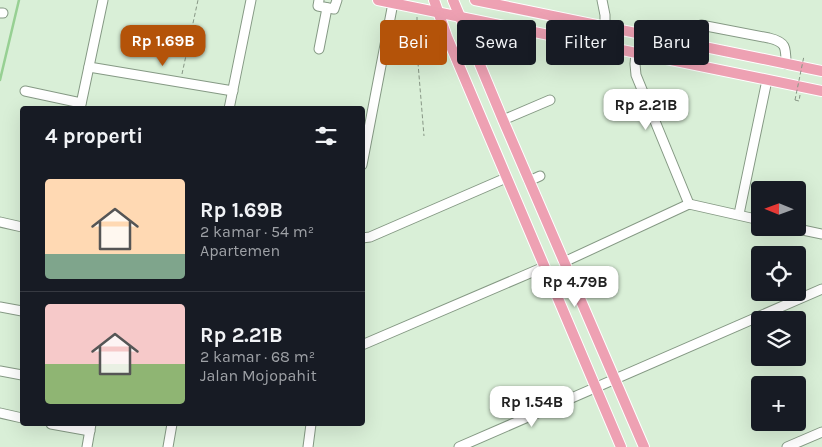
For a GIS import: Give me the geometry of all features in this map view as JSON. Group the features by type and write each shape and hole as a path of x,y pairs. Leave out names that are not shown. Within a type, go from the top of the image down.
{"main road":[{"path":"378,0 634,53"},
{"path":"434,0 447,37 621,447"},
{"path":"453,0 644,447"},
{"path":"475,0 575,20"},
{"path":"709,48 822,71"},
{"path":"694,65 822,91"}],"street":[{"path":"26,91 81,106 103,0"},
{"path":"230,106 251,0"},
{"path":"319,0 318,6 334,9 337,0"},
{"path":"602,0 606,20"},
{"path":"365,149 392,3"},
{"path":"319,49 327,8"},
{"path":"709,27 778,40 784,45 786,64"},
{"path":"635,65 636,75 689,204"},
{"path":"89,67 233,91"},
{"path":"740,214 767,80"},
{"path":"503,120 550,100"},
{"path":"530,181 540,176"},
{"path":"365,238 506,178"},
{"path":"564,262 689,204 751,217"},
{"path":"0,222 20,227"},
{"path":"806,231 822,234"},
{"path":"365,344 544,267"},
{"path":"459,447 822,289"},
{"path":"0,307 20,311"},
{"path":"0,371 20,375"},
{"path":"0,413 20,418"},
{"path":"70,426 90,428 87,447"},
{"path":"168,447 172,426"},
{"path":"308,447 311,426"},
{"path":"787,447 822,432"}],"path":[{"path":"180,82 198,0"},
{"path":"416,8 417,51 424,136"},
{"path":"795,100 804,56"}],"waterway":[{"path":"0,80 19,0"}]}
